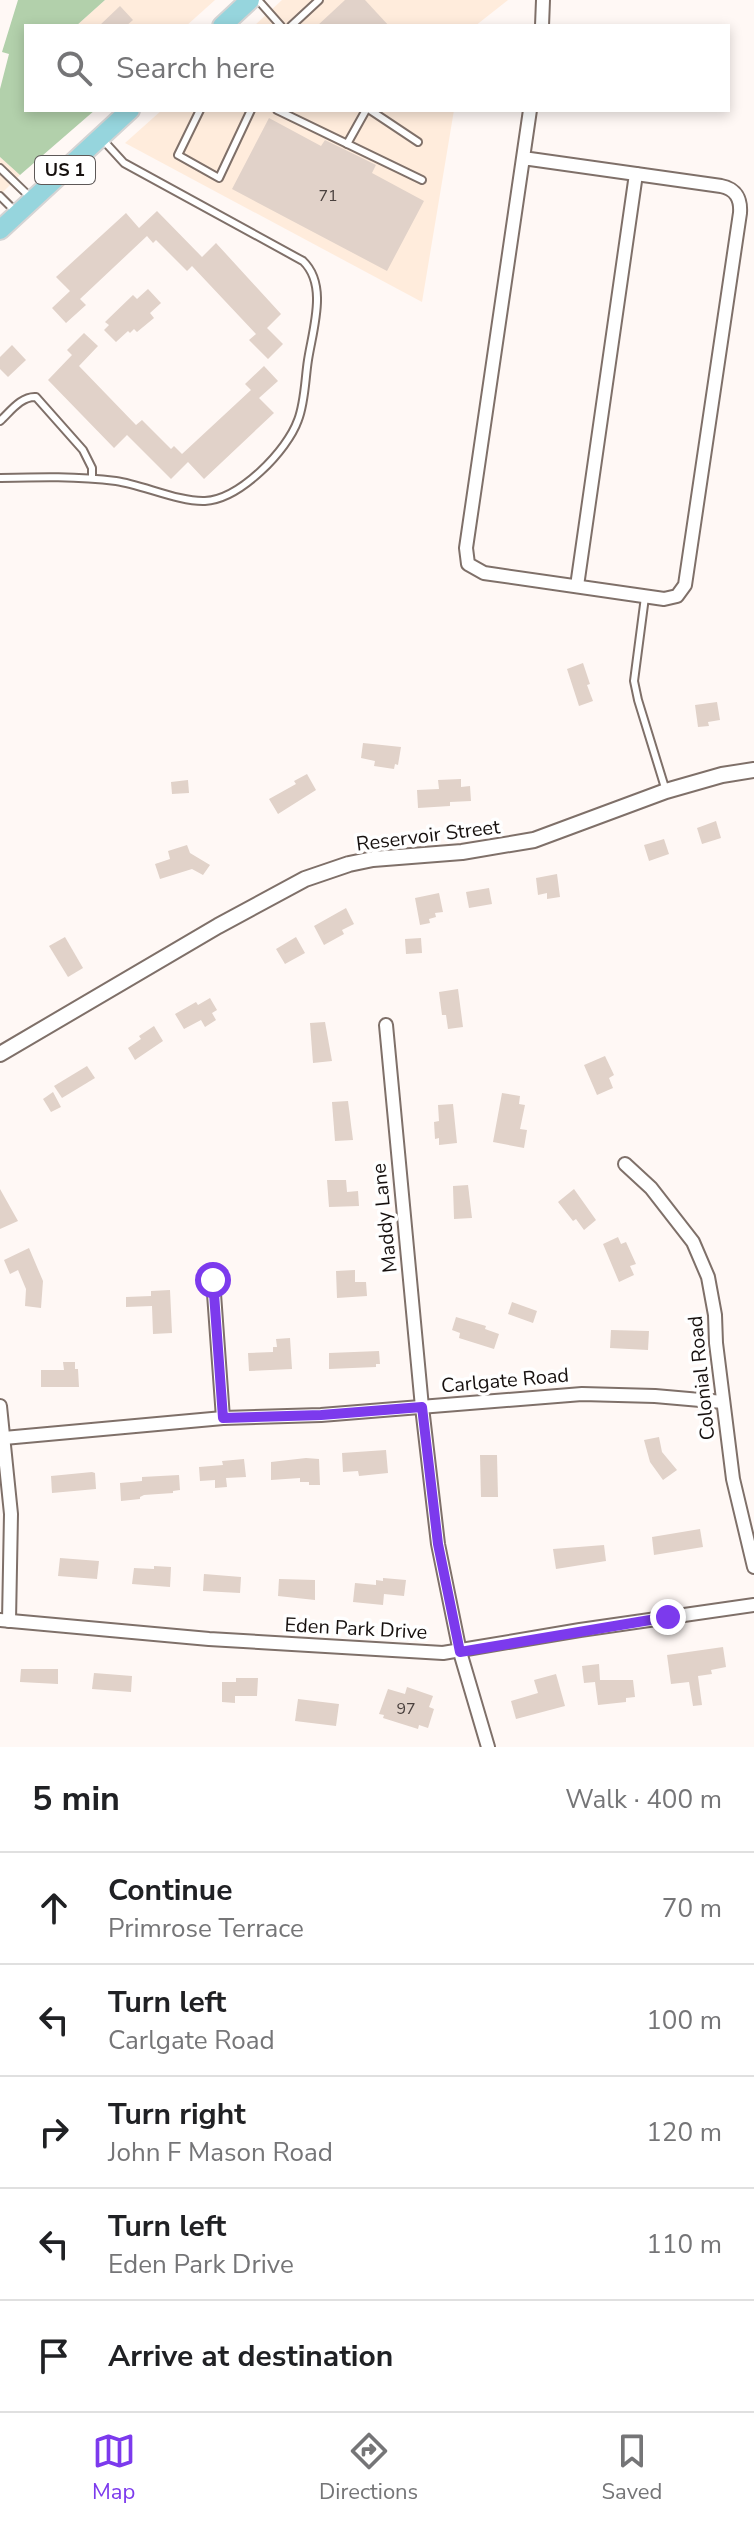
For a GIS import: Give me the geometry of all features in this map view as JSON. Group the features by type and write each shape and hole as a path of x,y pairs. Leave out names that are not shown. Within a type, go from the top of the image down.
{"main road":[{"path":"224,24 250,0"},
{"name":"US 1","path":"0,230 126,112"}],"street":[{"path":"542,24 543,0"},
{"path":"523,158 729,188 735,193 740,206 685,585 681,594 674,598 645,597 484,573 468,564 466,556 523,158 530,112"},
{"path":"577,586 636,174"},
{"name":"Reservoir Street","path":"0,1054 218,926 305,879 373,859 474,851 534,840 666,791 722,775 754,770"},
{"name":"Maddy Lane","path":"386,1025 438,1544 460,1652 488,1747"},
{"name":"Colonial Road","path":"625,1164 651,1188 693,1242 708,1277 733,1479 754,1567"},
{"path":"213,1280 223,1418"},
{"name":"Carlgate Road","path":"4,1438 223,1418 321,1415 582,1394 723,1402"},
{"path":"0,1406 11,1514 5,1620"},
{"name":"Eden Park Drive","path":"5,1620 284,1645 443,1653 754,1605"}],"lane":[{"path":"258,0 279,24"},
{"path":"293,24 319,0"},
{"path":"199,112 178,155 219,178 250,112"},
{"path":"281,112 422,180"},
{"path":"347,144 367,112"},
{"path":"371,112 418,142"},
{"path":"0,478 92,478 204,501 228,496 239,489 282,448 299,418 317,303 316,279 312,270 303,261 124,163 100,138"},
{"path":"0,168 32,200"},
{"path":"0,196 18,213"},
{"path":"0,421 22,400 29,396 36,397 83,450 92,468 92,478"},
{"path":"645,597 634,681 666,791"}],"shaded area":[{"path":"105,0 215,0 188,24 78,24"},
{"path":"282,0 508,0 478,24 256,24"},
{"path":"160,112 454,112 422,302 125,143"},
{"path":"0,157 20,175 0,195"}],"green space":[{"path":"18,0 105,0 78,24 24,24 24,112 93,112 20,175 0,157 0,89 9,54 2,52"}],"building":[{"path":"345,0 365,0 387,24 319,24"},
{"path":"120,6 133,20 128,24 101,24"},
{"path":"269,118 321,146 325,140 376,165 372,173 424,201 387,271 232,189"},
{"path":"157,211 202,257 216,243 281,314 267,328 283,344 268,359 249,340 256,334 192,266 187,271 156,240 153,243 147,236 80,299 86,305 66,323 52,308 70,291 56,277 126,213 139,228"},
{"path":"148,289 161,303 150,313 154,318 137,332 134,329 130,333 128,331 116,342 104,330 109,325 105,322 133,295 137,299"},
{"path":"84,333 98,346 79,366 136,425 142,420 171,449 174,446 182,454 251,390 245,384 264,366 278,381 259,398 274,413 204,479 188,462 171,479 127,435 114,448 48,380 72,355 67,350"},
{"path":"12,345 26,360 8,377 0,369 0,357"},
{"path":"583,663 593,701 579,706 567,669"},
{"path":"717,702 720,720 698,727 695,705"},
{"path":"363,743 401,747 398,765 395,764 394,769 374,766 375,761 361,758"},
{"path":"307,774 316,790 278,814 269,799"},
{"path":"461,779 461,787 470,786 471,801 418,808 417,790 439,789 438,780"},
{"path":"188,780 189,793 172,794 171,782"},
{"path":"716,821 721,838 702,844 697,828"},
{"path":"664,839 669,854 649,861 644,845"},
{"path":"187,845 190,853 210,865 203,875 192,869 160,879 155,864 170,859 168,851"},
{"path":"557,874 560,897 547,899 547,893 538,895 536,878"},
{"path":"489,888 492,904 469,908 466,892"},
{"path":"439,893 443,912 435,913 436,917 429,919 430,923 420,925 415,898"},
{"path":"346,908 354,924 342,930 344,934 324,945 314,926"},
{"path":"65,937 83,968 68,977 49,946"},
{"path":"296,937 305,953 285,964 276,949"},
{"path":"421,938 422,953 406,954 405,939"},
{"path":"458,989 463,1027 448,1029 446,1015 442,1015 439,992"},
{"path":"210,998 217,1010 212,1013 216,1020 205,1027 201,1020 184,1029 175,1014"},
{"path":"325,1022 332,1061 313,1063 310,1023"},
{"path":"154,1026 163,1041 135,1060 128,1048"},
{"path":"605,1056 614,1075 609,1078 613,1088 597,1095 584,1065"},
{"path":"87,1066 95,1078 62,1098 54,1086"},
{"path":"53,1092 61,1107 51,1112 43,1099"},
{"path":"502,1093 520,1096 519,1104 525,1105 520,1129 527,1130 524,1148 493,1142"},
{"path":"348,1101 353,1140 335,1141 332,1102"},
{"path":"453,1104 457,1143 439,1145 439,1138 435,1139 434,1122 439,1121 438,1105"},
{"path":"327,1180 346,1180 347,1192 358,1191 359,1206 329,1207"},
{"path":"468,1185 472,1218 454,1219 453,1186"},
{"path":"0,1189 18,1221 0,1229"},
{"path":"574,1189 596,1220 584,1230 558,1202"},
{"path":"618,1237 621,1244 626,1242 636,1264 630,1266 634,1275 619,1282 603,1244"},
{"path":"29,1248 43,1281 41,1308 25,1306 26,1289 18,1270 10,1274 4,1260"},
{"path":"355,1270 355,1282 366,1282 367,1296 337,1298 336,1271"},
{"path":"170,1290 172,1333 153,1334 152,1306 126,1307 126,1297 151,1296 151,1291"},
{"path":"512,1302 537,1311 533,1323 508,1314"},
{"path":"456,1317 486,1326 485,1329 499,1334 494,1349 459,1338 460,1333 452,1330"},
{"path":"611,1330 649,1331 648,1350 610,1348"},
{"path":"290,1338 292,1369 249,1371 248,1353 273,1352 273,1347 277,1347 276,1339"},
{"path":"379,1351 380,1364 376,1367 329,1369 329,1353"},
{"path":"63,1362 75,1362 79,1387 41,1387 41,1370 64,1370"},
{"path":"659,1437 662,1452 677,1470 663,1480 650,1462 644,1440"},
{"path":"386,1450 388,1473 359,1476 358,1471 343,1472 342,1453"},
{"path":"480,1455 497,1455 498,1497 481,1497"},
{"path":"244,1459 246,1477 226,1478 227,1487 215,1488 215,1480 200,1481 199,1467"},
{"path":"319,1459 320,1485 300,1482 300,1478 271,1480 271,1462"},
{"path":"95,1473 96,1489 52,1493 51,1476"},
{"path":"179,1475 180,1490 121,1501 120,1483 142,1481 142,1477"},
{"path":"700,1529 703,1547 654,1555 652,1537"},
{"path":"604,1545 606,1561 556,1569 553,1549"},
{"path":"60,1558 99,1561 97,1579 58,1576"},
{"path":"154,1566 171,1567 170,1587 132,1584 134,1568 154,1569"},
{"path":"204,1574 241,1577 240,1593 203,1591"},
{"path":"383,1578 406,1580 404,1596 384,1594 383,1605 353,1602 355,1583 376,1585 376,1580 383,1581"},
{"path":"279,1579 315,1580 315,1600 278,1596"},
{"path":"723,1647 726,1667 698,1676 702,1705 693,1706 689,1682 671,1684 667,1655"},
{"path":"599,1664 600,1680 633,1680 635,1697 626,1698 626,1702 598,1705 595,1682 584,1683 582,1666"},
{"path":"21,1669 58,1669 58,1684 20,1682"},
{"path":"94,1673 132,1676 131,1692 92,1689"},
{"path":"556,1674 565,1706 516,1719 511,1701 538,1693 534,1680"},
{"path":"236,1678 258,1678 257,1696 235,1696 235,1703 222,1702 222,1682 236,1682"},
{"path":"407,1687 433,1696 429,1707 434,1709 428,1728 419,1725 418,1729 379,1714 388,1689 405,1694"},
{"path":"298,1699 339,1704 336,1726 295,1721"}],"route":[{"path":"213,1280 223,1418 321,1415 422,1407 438,1544 460,1652 668,1617"}]}
